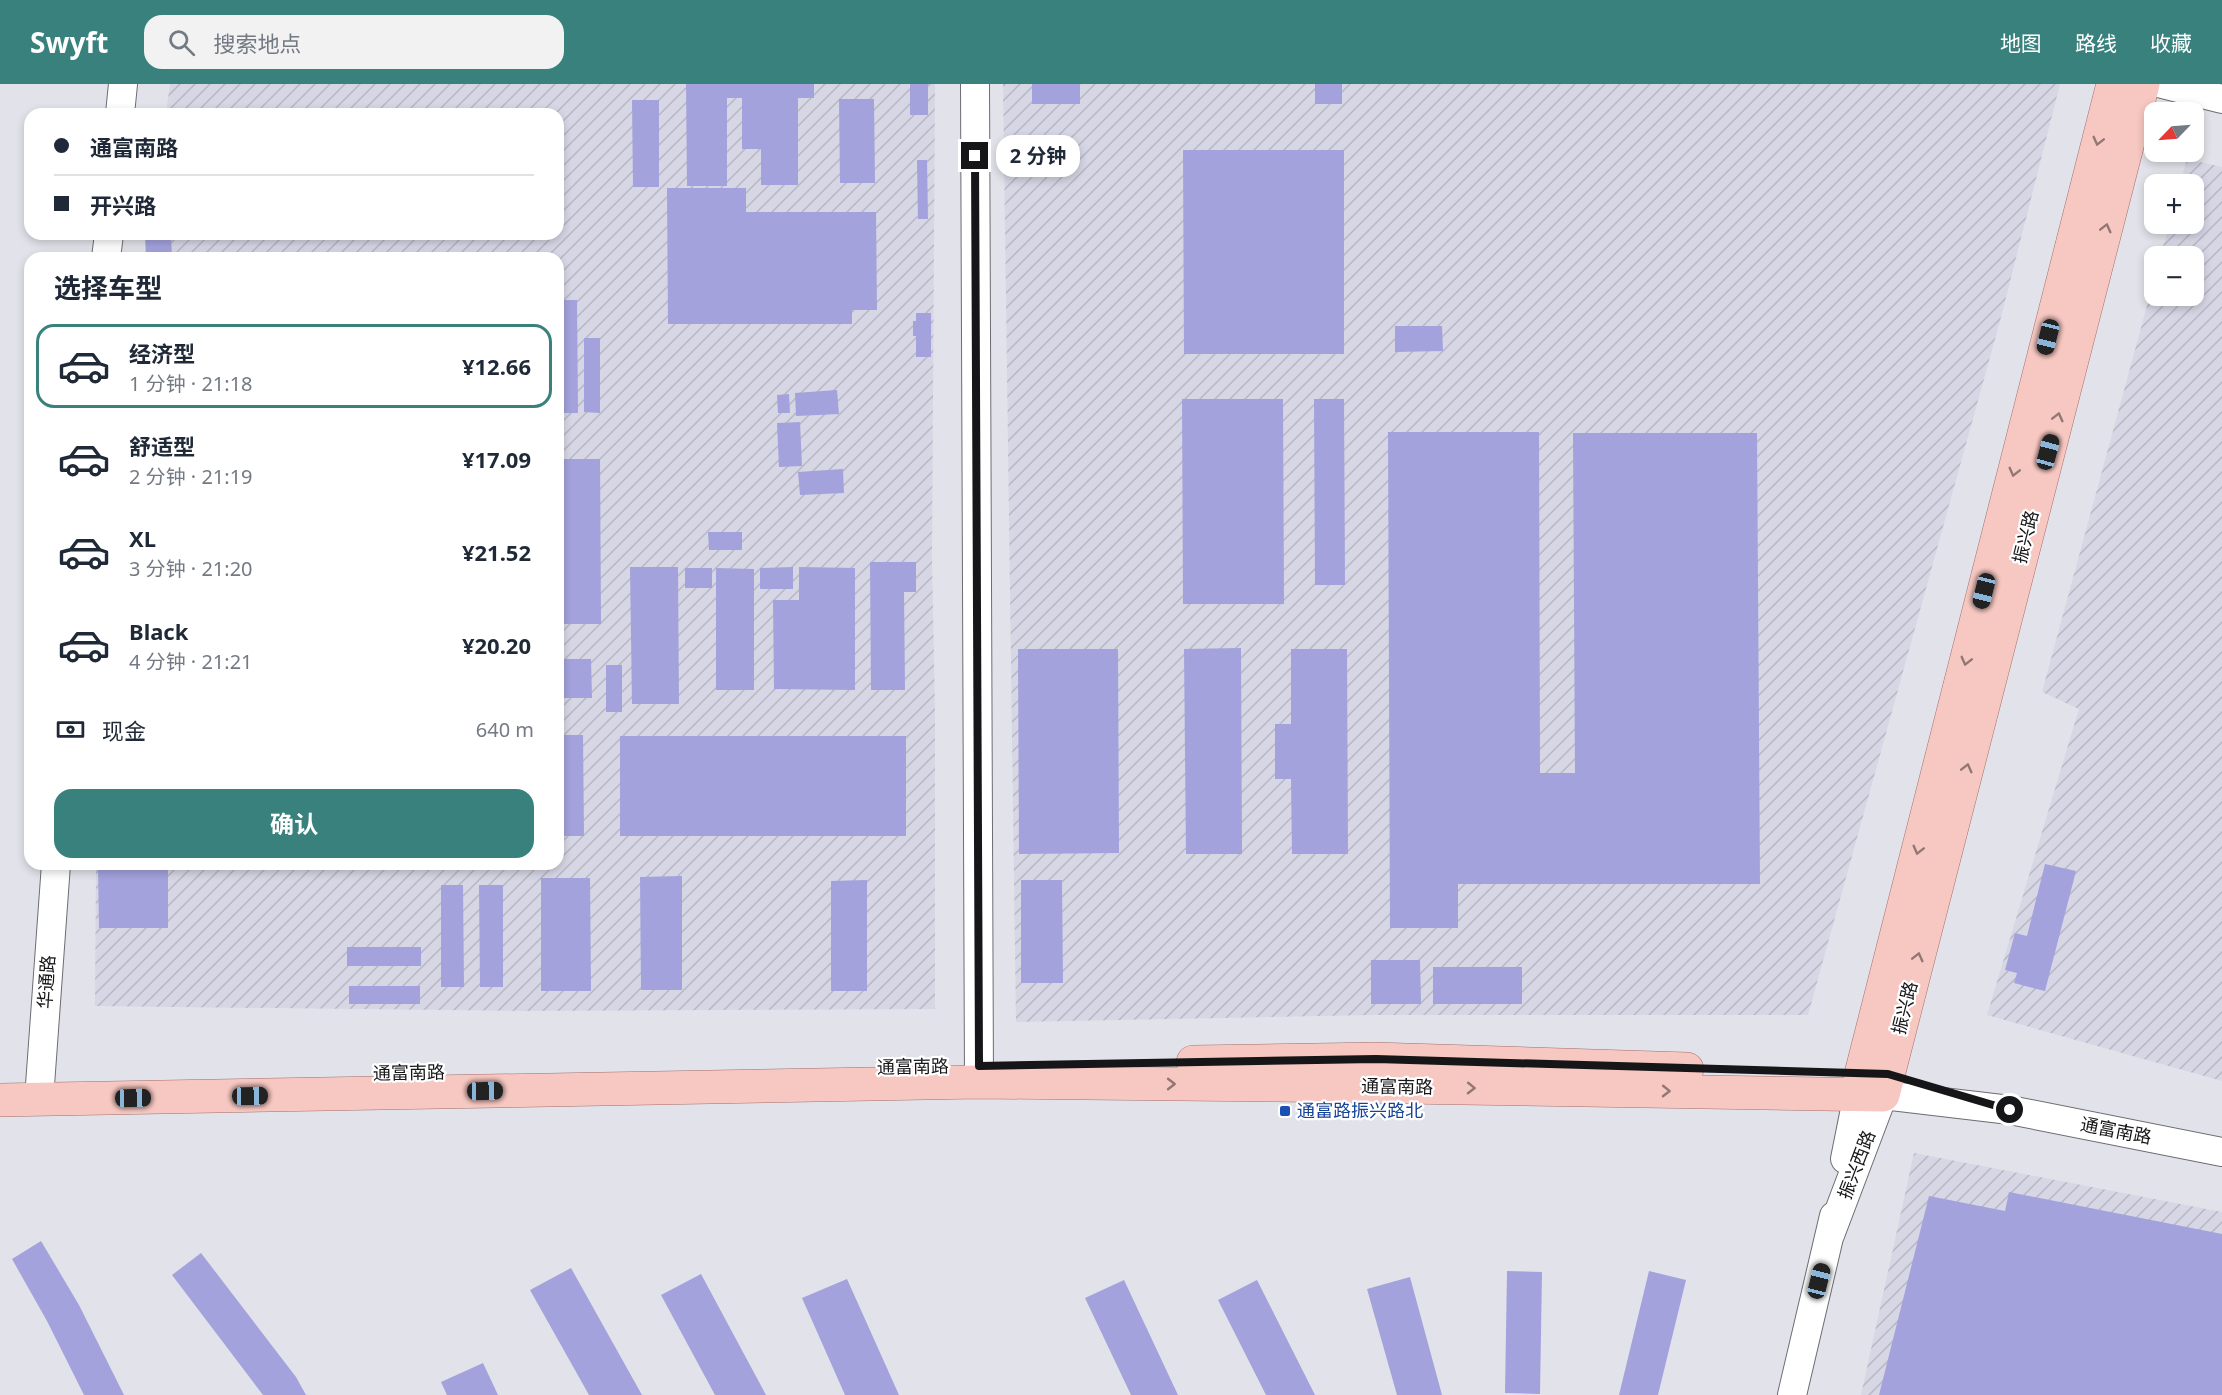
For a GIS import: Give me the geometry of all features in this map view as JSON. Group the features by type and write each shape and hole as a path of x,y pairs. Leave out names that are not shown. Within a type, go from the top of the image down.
{"main road":[{"name":"振兴路","path":"1873,1084 2113,84"},
{"name":"振兴路","path":"1873,1084 2143,84"},
{"name":"通富南路","path":"0,1100 39,1089 979,1074 1376,1059 1873,1084"},
{"name":"通富南路","path":"0,1079 39,1089"}],"street":[{"path":"121,108 123,84"},
{"path":"975,84 979,1074"},
{"path":"2163,84 2222,99"},
{"name":"华通路","path":"39,1089 56,870"},
{"name":"通富南路","path":"1873,1084 2222,1152"},
{"name":"振兴西路","path":"1792,1395 1830,1235 1873,1084"}],"shaded area":[{"path":"170,84 935,84 932,559 935,713 935,1009 522,1011 95,1006 96,870 564,870 564,252 150,252 152,240 564,240 564,108 167,108"},
{"path":"1003,84 2060,84 2000,321 1808,1015 1370,1015 1016,1022"},
{"path":"2186,162 2200,162 2222,167 2222,1081 1987,1015 2079,709 2042,692 2147,306 2204,306 2204,246 2163,246 2167,234 2204,234 2204,174 2183,174"},
{"path":"1914,1153 2222,1212 2222,1395 1861,1395"}],"building":[{"path":"686,84 814,84 814,98 798,98 798,185 761,185 761,149 742,149 742,98 727,98 727,186 687,186"},
{"path":"910,84 928,84 928,115 910,115"},
{"path":"1032,84 1080,84 1080,104 1032,104"},
{"path":"1315,84 1342,84 1342,104 1315,104"},
{"path":"839,99 874,99 875,183 840,183"},
{"path":"632,100 659,100 659,187 633,187"},
{"path":"1183,150 1344,150 1344,354 1184,354"},
{"path":"917,160 927,160 928,219 918,219"},
{"path":"667,188 746,188 746,212 876,212 877,310 852,310 852,324 668,324"},
{"path":"145,240 171,240 172,252 146,252"},
{"path":"564,300 577,300 578,413 564,413"},
{"path":"916,313 931,313 931,357 916,357 913,321 916,321"},
{"path":"1395,326 1442,326 1443,351 1395,352"},
{"path":"584,338 600,338 600,413 584,412"},
{"path":"837,390 839,414 796,416 795,393"},
{"path":"789,394 790,413 778,413 777,395"},
{"path":"1182,399 1283,399 1284,604 1183,604"},
{"path":"1314,399 1344,399 1345,585 1315,585"},
{"path":"800,422 802,466 779,467 777,423"},
{"path":"1388,432 1539,432 1540,773 1575,773 1573,433 1757,433 1760,884 1458,884 1458,928 1390,928"},
{"path":"564,459 600,459 601,624 564,624"},
{"path":"843,469 844,493 800,495 798,472"},
{"path":"708,532 742,532 742,550 709,550"},
{"path":"870,562 916,562 916,592 904,592 905,690 871,690"},
{"path":"630,567 678,567 679,704 632,704"},
{"path":"793,567 793,589 760,589 760,568"},
{"path":"799,567 855,568 855,690 774,689 773,600 799,600"},
{"path":"685,568 712,568 712,588 685,588"},
{"path":"716,568 754,569 754,690 716,690"},
{"path":"1241,648 1242,854 1186,854 1184,649"},
{"path":"1018,649 1118,649 1119,853 1019,854"},
{"path":"1291,649 1347,649 1348,854 1292,854 1291,779 1275,779 1275,724 1291,724"},
{"path":"564,659 591,659 592,698 564,698"},
{"path":"606,665 622,665 622,712 606,712"},
{"path":"564,735 583,735 584,836 564,836"},
{"path":"620,736 906,736 906,836 620,836"},
{"path":"2045,864 2076,871 2045,991 2014,983 2017,973 2005,970 2015,933 2027,936"},
{"path":"98,870 168,870 168,928 99,928"},
{"path":"682,876 682,990 641,990 640,877"},
{"path":"541,878 590,878 591,991 541,991"},
{"path":"867,880 867,991 831,991 831,881"},
{"path":"1021,880 1062,880 1063,983 1021,983"},
{"path":"441,885 463,885 464,987 441,987"},
{"path":"479,885 503,885 503,987 480,987"},
{"path":"347,947 421,947 421,966 347,966"},
{"path":"1371,960 1420,960 1421,1004 1371,1004"},
{"path":"1433,967 1522,967 1522,1004 1433,1004"},
{"path":"349,986 420,986 420,1004 349,1004"},
{"path":"2009,1192 2222,1234 2222,1395 1879,1395 1929,1196 2005,1211"},
{"path":"41,1241 79,1305 124,1395 84,1395 47,1321 12,1259"},
{"path":"201,1253 296,1377 306,1395 263,1395 172,1275"},
{"path":"571,1268 642,1395 589,1395 530,1290"},
{"path":"1507,1271 1542,1272 1540,1394 1505,1393"},
{"path":"1649,1271 1686,1280 1658,1395 1619,1395"},
{"path":"701,1274 766,1395 715,1395 661,1295"},
{"path":"1410,1277 1442,1395 1397,1395 1367,1289"},
{"path":"847,1279 899,1395 845,1395 802,1298"},
{"path":"1124,1280 1178,1395 1131,1395 1085,1298"},
{"path":"1257,1280 1315,1395 1266,1395 1218,1300"},
{"path":"483,1363 498,1395 447,1395 441,1382"}],"place":[{"name":"通富路振兴路北","path":"1285,1111"}],"route":[{"path":"975,156 979,1066 1376,1059 1888,1074 2010,1110"}]}
